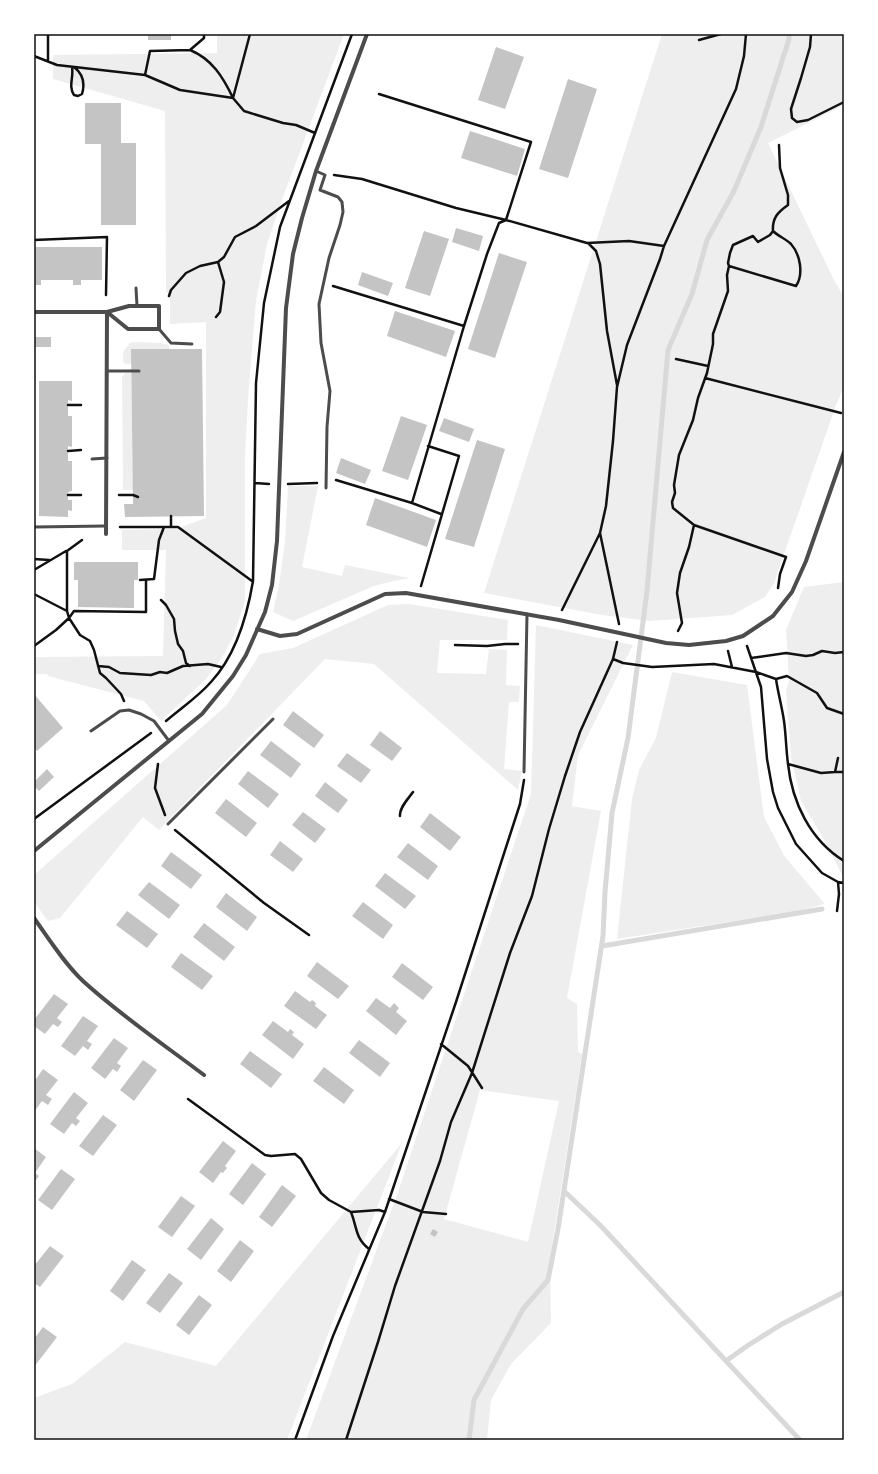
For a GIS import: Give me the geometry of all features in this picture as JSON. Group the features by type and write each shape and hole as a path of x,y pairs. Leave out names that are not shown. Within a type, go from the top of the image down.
{"street":[{"path":"34,851 202,714 233,676 246,655 265,612 272,585 277,541 286,308 293,254 316,171 367,34"},
{"path":"34,312 107,312 128,306 159,306 160,329 128,329 107,312"},
{"path":"106,534 107,312"},
{"path":"257,629 280,636 297,634 385,594 406,593 527,614 666,643 689,645 743,636 773,616 792,592 806,561 844,452"},
{"path":"34,918 49,940 82,980 132,1022 204,1075"}],"lane":[{"path":"316,171 325,174 320,190 338,197 342,202 343,212 323,282 319,304 319,327 330,391 327,427 326,488"},
{"path":"136,288 137,306"},
{"path":"160,329 170,343 192,344"},
{"path":"107,371 139,371"},
{"path":"92,458 106,458"},
{"path":"34,527 106,526"},
{"path":"524,772 527,614"},
{"path":"91,732 120,711 129,710 141,714 154,722 169,741"},
{"path":"168,824 273,719"}],"path":[{"path":"48,34 48,60"},
{"path":"190,50 204,38 204,34"},
{"path":"233,98 250,34"},
{"path":"699,40 721,34"},
{"path":"560,612 600,533 607,498 617,388 626,345 664,246 736,89 744,56 746,34"},
{"path":"811,34 810,47 791,109 792,118 797,122 808,120 844,102"},
{"path":"145,75 150,51 190,50 200,54 221,74 233,98 244,111 282,123 296,125 315,133"},
{"path":"34,56 48,60 57,65 145,75 180,90 233,98"},
{"path":"73,67 78,70 84,80 82,94 78,96 74,95 72,91 71,84 73,67"},
{"path":"379,94 531,142 506,220 500,223 494,237 464,326 412,503"},
{"path":"729,266 796,286 798,283 801,271 798,257 790,244 773,231 772,222 778,212 788,205 789,202 780,168 778,145"},
{"path":"316,171 362,179 456,208 506,220 588,243 630,241 664,246"},
{"path":"169,296 171,290 186,273 200,266 218,262 227,251 235,237 256,226 291,200"},
{"path":"773,231 770,235 758,242 753,236 733,245 730,253 727,275 728,290 714,334 708,366 693,420 680,455 674,484 675,493 672,502 673,508 694,525 786,557 780,574 778,588"},
{"path":"34,240 107,238 106,295"},
{"path":"588,243 596,252 600,264 606,325 617,388"},
{"path":"216,317 220,312 224,282 218,262"},
{"path":"323,282 464,326"},
{"path":"676,359 708,366"},
{"path":"705,378 841,413"},
{"path":"68,405 81,404"},
{"path":"421,586 459,456 428,446"},
{"path":"68,451 81,450"},
{"path":"327,477 412,503 442,514"},
{"path":"290,484 303,484"},
{"path":"68,495 81,495"},
{"path":"119,495 138,496"},
{"path":"171,516 171,527"},
{"path":"678,631 682,623 677,593 680,573 689,547 694,525"},
{"path":"120,527 178,527 253,581"},
{"path":"140,580 154,579 159,540 164,527"},
{"path":"346,1440 395,1286 423,1212 451,1122 472,1073 510,953 532,896 549,829 580,732 613,659 619,633 618,617 600,533"},
{"path":"34,570 82,540"},
{"path":"66,551 67,611 69,618 80,635 90,641 100,672 121,694 129,710"},
{"path":"34,559 50,560"},
{"path":"34,646 56,630 74,611 146,612 146,580"},
{"path":"34,594 67,611"},
{"path":"161,600 166,605 174,619 178,644 183,651 186,663 190,666"},
{"path":"743,636 761,688 770,779 778,808 796,844 822,874 844,884"},
{"path":"726,640 732,667"},
{"path":"455,645 487,646 526,644"},
{"path":"750,658 786,653 806,656 822,651 835,653 844,652"},
{"path":"613,659 623,663 652,667 714,664 756,672 776,679 787,676 797,680 817,693 826,708 844,714"},
{"path":"98,666 109,667 120,673 151,675 160,672 167,673 183,666 208,664 221,667"},
{"path":"776,679 784,721 788,764 796,800 816,837 844,861"},
{"path":"156,752 158,762 155,788 168,824 259,898 309,935"},
{"path":"835,772 838,758"},
{"path":"788,764 821,773 844,772"},
{"path":"295,1440 334,1336 390,1199 520,804 523,790 524,772"},
{"path":"400,816 399,813 401,808 413,792"},
{"path":"837,912 839,894 838,882"},
{"path":"442,1044 468,1066 482,1088"},
{"path":"188,1099 265,1155 298,1155 321,1193 328,1200 351,1212 379,1210 385,1212"},
{"path":"390,1199 423,1212 446,1214"},
{"path":"351,1212 356,1233 364,1245 369,1249"}],"shaded area":[{"path":"217,34 344,34 267,244 256,301 245,457 245,601 233,638 221,659 206,679 161,721 144,701 48,676 47,674 34,674 34,657 163,656 166,550 122,550 122,530 176,529 206,518 206,322 170,324 170,294 166,292 165,111 53,79 53,55 217,53"},
{"path":"662,34 844,34 844,105 768,143 834,280 844,297 844,386 774,583 765,597 732,615 649,621 602,615 484,593"},
{"path":"130,343 160,343 169,345 169,349 131,349 131,364 126,364 123,362 123,352"},
{"path":"125,373 131,373 133,490 123,490 122,377"},
{"path":"288,486 318,486 302,567 342,576 345,565 409,578 374,586 293,621 273,612 279,585 285,542"},
{"path":"844,582 844,879 826,843 801,801 791,757 786,690 789,682 786,630 804,587"},
{"path":"409,604 508,620 507,640 440,640 437,673 486,674 489,649 507,650 506,685 520,686 519,702 509,702 504,769 522,771 518,790 374,664 325,659 159,830 143,817 60,918 48,921 34,902 34,875 227,705 260,654 293,648 388,605"},
{"path":"536,625 633,645 578,755 572,806 601,811 567,998 577,1004 578,1052 582,1054 550,1259 551,1323 511,1364 491,1400 487,1440 306,1440 398,1192 531,794","holes":["480,1090 559,1101 528,1242 444,1219"]},
{"path":"672,672 747,685 764,817 785,857 825,904 793,912 617,939 632,799 639,770 656,738"},
{"path":"402,1143 287,1440 34,1440 34,1398 72,1384 125,1342 216,1366"}],"building":[{"path":"148,34 171,34 171,40 148,40"},
{"path":"496,47 524,57 505,109 478,100"},
{"path":"568,79 597,89 568,178 539,169"},
{"path":"85,103 121,103 121,143 136,143 136,225 101,225 101,144 85,144"},
{"path":"470,131 525,149 517,176 461,158"},
{"path":"456,228 483,236 479,251 452,242"},
{"path":"424,231 449,239 430,296 405,288"},
{"path":"34,247 102,247 102,280 81,280 81,285 73,285 73,280 41,280 41,285 34,285"},
{"path":"499,253 527,262 495,358 468,349"},
{"path":"362,272 393,283 388,296 358,285"},
{"path":"395,311 455,331 446,357 387,336"},
{"path":"34,337 51,337 51,347 34,347"},
{"path":"131,349 202,349 204,516 125,517 124,504 133,504"},
{"path":"39,381 72,381 72,401 68,400 68,416 72,416 72,447 68,446 68,461 72,461 72,491 68,492 68,500 72,500 72,511 68,510 68,517 39,516"},
{"path":"401,416 427,425 408,480 382,471"},
{"path":"444,418 474,429 469,442 439,431"},
{"path":"477,440 505,449 474,547 445,539"},
{"path":"341,458 371,470 365,484 336,473"},
{"path":"375,498 436,520 427,547 366,525"},
{"path":"74,562 138,562 138,580 134,580 134,608 78,607 78,580 74,580"},
{"path":"34,694 63,728 37,751 34,747"},
{"path":"293,711 324,735 314,748 283,725"},
{"path":"380,731 402,748 392,761 370,745"},
{"path":"271,741 301,764 291,778 260,755"},
{"path":"347,753 371,770 361,783 337,766"},
{"path":"47,769 54,777 39,791 34,786 34,782"},
{"path":"248,771 279,794 268,808 238,784"},
{"path":"325,782 348,800 338,813 315,796"},
{"path":"226,799 257,823 246,837 215,813"},
{"path":"303,812 326,829 315,843 292,825"},
{"path":"430,813 461,837 450,851 420,827"},
{"path":"280,841 303,859 293,872 270,855"},
{"path":"408,843 438,866 428,880 397,857"},
{"path":"171,852 202,875 191,889 161,866"},
{"path":"385,873 416,896 405,909 375,886"},
{"path":"149,882 180,905 169,919 138,895"},
{"path":"226,893 257,917 247,931 216,907"},
{"path":"363,902 393,925 383,939 352,916"},
{"path":"127,911 158,934 147,948 116,925"},
{"path":"204,923 235,947 224,961 193,937"},
{"path":"181,953 213,976 202,990 171,967"},
{"path":"317,962 349,986 338,999 307,976"},
{"path":"402,963 433,987 423,1000 392,977"},
{"path":"295,991 310,1002 312,1000 316,1003 315,1006 327,1015 316,1029 284,1006"},
{"path":"54,994 68,1004 57,1018 62,1022 58,1027 53,1024 45,1034 34,1026 34,1020"},
{"path":"376,998 390,1008 394,1003 399,1008 396,1012 407,1021 396,1035 366,1011"},
{"path":"83,1016 98,1026 87,1041 92,1044 88,1050 83,1046 75,1056 61,1046"},
{"path":"273,1021 288,1032 290,1029 294,1032 292,1035 304,1044 293,1059 262,1035"},
{"path":"114,1038 128,1048 117,1063 121,1066 117,1072 113,1069 105,1079 91,1068"},
{"path":"359,1040 390,1063 380,1077 349,1053"},
{"path":"250,1051 282,1074 271,1088 240,1064"},
{"path":"143,1060 157,1070 134,1101 120,1090"},
{"path":"324,1067 354,1090 344,1104 313,1081"},
{"path":"43,1069 58,1080 46,1095 52,1099 48,1105 42,1101 34,1112 34,1082"},
{"path":"74,1092 88,1103 76,1118 80,1121 76,1126 72,1123 64,1134 50,1124"},
{"path":"103,1115 117,1125 93,1156 79,1146"},
{"path":"223,1141 236,1151 225,1166 227,1168 223,1173 221,1172 213,1183 199,1172"},
{"path":"34,1148 46,1157 35,1173 39,1176 35,1181 34,1180"},
{"path":"252,1163 266,1174 243,1205 229,1194"},
{"path":"61,1169 75,1179 52,1210 38,1200"},
{"path":"282,1185 296,1196 272,1227 259,1217"},
{"path":"181,1196 195,1206 172,1237 158,1227"},
{"path":"211,1218 224,1229 201,1260 187,1249"},
{"path":"433,1229 438,1232 435,1237 430,1234"},
{"path":"240,1240 254,1251 231,1282 217,1271"},
{"path":"50,1246 64,1256 40,1287 34,1283 34,1266"},
{"path":"132,1260 146,1270 123,1301 110,1291"},
{"path":"169,1273 183,1283 160,1313 146,1303"},
{"path":"199,1295 212,1305 189,1335 176,1325"},
{"path":"43,1327 57,1337 34,1367 34,1339"}],"waterway":[{"path":"469,1440 474,1400 523,1309 548,1280 558,1229 603,936 605,892 612,813 628,738 647,591 668,350 692,294 707,240 734,191 761,127 789,39 789,34"},
{"path":"602,946 822,909"},
{"path":"564,1191 601,1226 726,1361 782,1324 844,1292"},
{"path":"726,1361 800,1440"}]}
